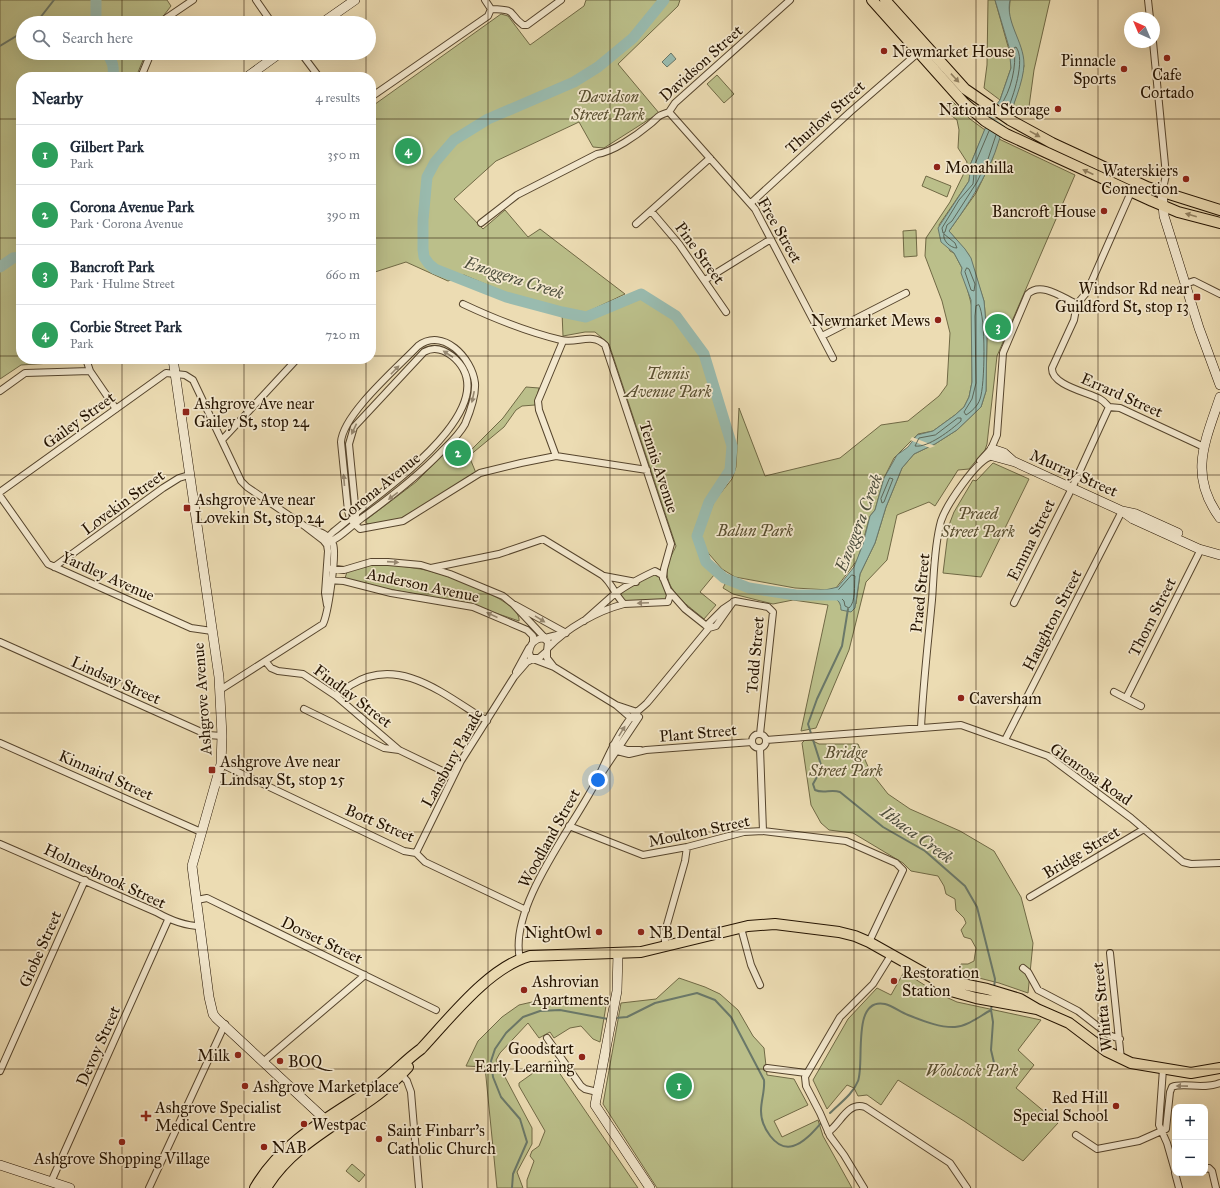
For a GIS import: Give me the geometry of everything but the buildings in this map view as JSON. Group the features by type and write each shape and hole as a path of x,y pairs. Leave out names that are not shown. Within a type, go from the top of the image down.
{"main road":[{"path":"332,16 355,0"},
{"path":"872,0 971,110 990,125 1162,206 1220,223"},
{"path":"885,0 957,81 978,99 1017,124 1052,143 1162,193 1219,207"},
{"path":"254,72 270,60"},
{"path":"1162,193 1162,206 1185,284 1220,382"},
{"name":"Ashgrove Avenue","path":"174,364 220,690 222,736 221,764 192,866 213,1014 329,1123"},
{"path":"1220,398 1204,447 1202,460 1204,490 1220,518"},
{"name":"Murray Street","path":"994,452 1122,511 1136,514 1218,554"},
{"path":"255,1188 267,1170 283,1151 382,1092 399,1072 490,977 502,967 520,959 545,954 640,952 741,928 776,924 847,934 869,942 932,978 942,987 959,994 1004,1004 1037,1009"},
{"path":"618,953 618,984 615,1005 608,1045 596,1092 595,1102 597,1110 650,1188"},
{"path":"932,978 1001,992 1020,998 1037,1009 1069,1023 1106,1051 1137,1065 1191,1073 1204,1072 1220,1068"},
{"path":"266,1188 280,1168 329,1123"},
{"path":"0,1164 70,1188"}],"street":[{"path":"169,16 193,0"},
{"path":"256,0 267,16"},
{"path":"485,0 491,9"},
{"path":"491,9 508,10 512,12 523,25 527,24 561,0"},
{"name":"Davidson Street","path":"481,223 517,195 597,154 611,150 649,125 659,115 669,112 675,103 790,0"},
{"path":"1148,0 1149,12"},
{"path":"376,94 488,16 491,9"},
{"path":"1154,48 1166,175 1162,193"},
{"name":"Thurlow Street","path":"751,203 850,112 919,52"},
{"path":"144,72 148,60"},
{"path":"307,60 315,72"},
{"name":"Free Street","path":"669,112 751,203 833,358"},
{"path":"636,224 710,158"},
{"path":"994,452 998,431 1003,353 1028,294 1035,289 1042,288 1077,304 1086,295 1131,192"},
{"name":"Pine Street","path":"651,211 679,244 726,312"},
{"path":"705,280 771,239"},
{"path":"1185,284 1194,281 1220,294"},
{"path":"822,336 906,293"},
{"name":"Tennis Avenue","path":"463,304 495,320 563,341 589,338 601,341 605,345 671,544 663,578"},
{"name":"Errard Street","path":"1077,304 1074,320 1052,368 1053,376 1058,381 1101,399 1109,407 1120,408 1204,447"},
{"name":"Corona Avenue","path":"329,541 392,497 423,471 461,430 472,404 475,385 471,366 459,351 451,345 436,339 424,341 354,413 343,433 341,442 347,508 350,518"},
{"path":"556,456 539,410 538,401 563,341"},
{"name":"Corona Avenue","path":"329,541 350,518 413,466 453,424 462,410 466,382 464,373 455,359 438,349 428,350 420,356 354,426 349,444 356,513"},
{"path":"413,351 420,356"},
{"path":"88,364 90,371 116,410"},
{"path":"222,440 292,364"},
{"path":"0,391 25,373 90,371"},
{"name":"Gailey Street","path":"0,492 166,373 175,374"},
{"path":"175,374 185,375 193,380 244,484 329,541 328,549 330,569 325,594 327,605 324,620 320,627 220,690"},
{"name":"Emma Street","path":"1014,603 1072,488 1109,407"},
{"name":"Praed Street","path":"921,728 935,566 941,523 948,506 974,470 994,452"},
{"path":"350,518 354,524 362,530 403,521 486,471 556,456 647,470"},
{"name":"Lovekin Street","path":"54,567 163,488 179,478 189,475"},
{"name":"Yardley Avenue","path":"0,496 44,559 54,567 191,628 212,631"},
{"name":"Haughton Street","path":"1005,740 1122,511"},
{"path":"354,524 356,513"},
{"path":"432,568 500,554 543,539 602,575 609,582 615,594 624,604"},
{"name":"Thorn Street","path":"1126,698 1202,547"},
{"path":"533,659 542,657 548,649 566,633 584,621 615,594 653,572 667,557"},
{"name":"Anderson Avenue","path":"330,569 348,569 379,562 412,564 432,568 500,594 514,605 545,638"},
{"path":"450,574 448,570 449,567 459,562"},
{"name":"Anderson Avenue","path":"346,581 343,574 348,569"},
{"path":"653,572 659,572 668,590 670,598 664,603"},
{"path":"602,575 636,582"},
{"name":"Anderson Avenue","path":"329,580 346,581 391,593 473,607 531,633 534,637 532,644"},
{"path":"668,590 685,609 707,627"},
{"name":"Woodland Street","path":"520,959 518,942 526,910 542,872 617,747 637,715 707,627 715,627 733,602 740,601"},
{"name":"Todd Street","path":"740,601 769,608 773,615 760,734"},
{"path":"584,621 624,604 664,603 673,604 685,609"},
{"name":"Anderson Avenue","path":"514,605 521,607 566,633"},
{"path":"517,626 524,623 524,617"},
{"path":"566,633 538,639 532,644 529,653 533,659 554,667 616,705 637,715"},
{"path":"545,638 548,642 548,658 554,667"},
{"name":"Lindsay Street","path":"0,642 208,735 222,736"},
{"name":"Lansbury Parade","path":"416,853 453,776 514,677 532,644"},
{"name":"Lansbury Parade","path":"514,677 527,662 533,659"},
{"name":"Findlay Street","path":"266,662 271,668 278,671 303,674 336,696 399,750 453,776"},
{"path":"336,696 366,676 387,674 404,676 420,681 487,720"},
{"path":"1114,692 1141,706"},
{"path":"616,705 631,718"},
{"name":"Findlay Street","path":"304,709 384,748 399,750"},
{"name":"Woodland Street","path":"617,747 631,718 637,715"},
{"name":"Glenrosa Road","path":"766,740 961,725 1048,756 1183,862 1191,864 1220,863"},
{"path":"760,734 764,736 766,740 764,745 760,748 755,746 752,742 754,736 760,734"},
{"name":"Plant Street","path":"617,747 627,750 646,750 752,742"},
{"name":"Kinnaird Street","path":"0,743 201,832"},
{"path":"760,748 763,831"},
{"name":"Bott Street","path":"221,764 404,851 416,853 425,862 526,910"},
{"name":"Moulton Street","path":"569,826 643,855 687,847 744,832 763,831 846,841 896,863 904,870 869,942"},
{"name":"Bridge Street","path":"1030,897 1144,830"},
{"name":"Holmesbrook Street","path":"0,844 156,912 168,920 178,921 190,926 200,926"},
{"path":"666,947 664,934 685,861 687,847"},
{"name":"Globe Street","path":"0,1071 85,880"},
{"name":"Dorset Street","path":"196,900 207,898 436,1010"},
{"name":"Devoy Street","path":"52,1182 168,920"},
{"path":"741,928 751,966 760,985"},
{"name":"Whitta Street","path":"1110,953 1121,1059"},
{"path":"864,1188 828,1132 805,1083 806,1073 840,1017 873,984 891,955"},
{"path":"1023,968 1028,972 1038,990 1078,1011 1109,1035 1120,1039"},
{"path":"264,1061 364,975"},
{"path":"150,1188 225,1024"},
{"path":"547,1038 581,1086 585,1089 596,1092"},
{"path":"768,1068 806,1073"},
{"path":"1163,1069 1159,1122 1172,1162"},
{"path":"399,1072 408,1082 410,1092 419,1188"},
{"path":"1076,1134 1098,1149 1139,1141 1162,1132 1167,1128 1170,1092 1172,1087 1179,1085 1205,1087 1220,1083"},
{"path":"828,1132 833,1129 849,1110 860,1106 865,1107 950,1163 967,1188"},
{"path":"1208,1168 1212,1171 1216,1188"},
{"path":"1176,1176 1179,1188"}],"green space":[{"path":"0,0 167,0 171,6 163,16 16,16 16,60 143,60 138,72 16,72 16,364 36,364 21,365 0,379"},
{"name":"Davidson Street Park","path":"586,0 680,0 678,6 618,64 659,113 604,148 593,147 579,122 496,161 454,199 483,229 505,210 528,237 540,229 625,294 583,314 511,295 464,275 448,281 406,262 376,272 376,103 501,14 508,16 530,45 584,6"},
{"path":"988,0 995,0 1011,57 1011,68 1000,100 984,88 987,65"},
{"path":"1010,0 1050,0 1034,70 1028,114 1013,107 1024,66 1009,15"},
{"path":"717,75 734,94 724,103 707,84"},
{"name":"Balun Park","path":"952,101 970,119 985,130 971,163 969,181 939,225 950,251 954,253 962,268 972,307 972,382 969,397 964,407 955,415 933,431 918,434 894,458 884,478 875,510 870,516 858,559 836,588 829,590 795,588 735,577 722,569 703,547 701,534 715,500 732,479 736,467 739,408 765,476 840,458 881,425 908,421 939,396 947,385 950,333 942,301 925,256 926,238 950,202 965,171 967,162 958,148 959,130 957,120 943,109"},
{"path":"999,139 1075,175 997,356 987,444 985,450 969,469 958,470 935,506 929,502 897,515 887,560 866,582 849,650 816,728 801,731 828,605 793,600 773,604 733,594 723,588 726,582 752,590 792,595 832,597 838,600 841,605 856,604 860,574 875,543 886,507 902,468 914,454 935,444 957,430 981,407 986,391 987,335 984,301 969,255 949,231 976,193 992,160"},
{"path":"926,176 951,186 947,197 922,186"},
{"path":"916,230 917,256 904,257 903,231"},
{"name":"Tennis Avenue Park","path":"641,294 676,316 704,354 732,446 730,470 709,502 697,536 706,562 724,578 714,575 700,592 716,605 704,619 685,604 670,585 667,570 670,558 676,546 609,344 595,332 585,332 563,336 562,312 586,317"},
{"path":"526,387 539,388 535,405 522,406 516,410 504,427 469,456 476,473 404,518 371,525 366,523 366,520 416,482 456,441 467,451 472,449 503,418"},
{"name":"Praed Street Park","path":"993,463 1029,479 981,577 943,573 949,525 954,512 973,480 976,481"},
{"path":"371,564 392,565 426,570 464,582 480,589 508,605 517,613 519,621 469,604 361,584 345,578 347,572"},
{"path":"652,574 658,574 668,596 665,600 625,601 620,595 622,592"},
{"name":"Bridge Street Park","path":"805,740 811,740 819,744 858,744 870,771 888,794 910,809 960,831 994,851 1021,897 1033,943 1028,993 999,983 959,973 958,970 961,964 968,964 974,961 976,948 971,939 964,937 961,930 966,923 964,918 956,910 955,899 946,894 944,886 938,876 911,871 903,863 853,833 829,830 821,823 811,805 802,743"},
{"name":"Woolcock Park","path":"904,972 937,993 957,1002 1041,1020 1018,1050 1034,1065 1016,1088 1058,1123 1023,1161 964,1121 898,1080 881,1105 867,1095 858,1096 854,1088 847,1085 827,1109 813,1080 848,1019 877,988 891,995"},
{"path":"679,978 720,994 738,1010 753,1036 764,1048 767,1075 794,1079 808,1105 774,1121 782,1137 818,1120 823,1136 852,1188 657,1188 603,1104 621,1003 656,999"},
{"path":"545,999 607,1000 600,1042 593,1039 581,1026 570,1028 554,1038 550,1032 539,1038 528,1023 500,1053 496,1060 532,1128 532,1144 517,1172 523,1188 497,1188 485,1067 466,1066 478,1041 502,1017 519,1005"},
{"path":"550,1061 638,1188 527,1188 527,1180 534,1161 530,1156 532,1151 539,1146 545,1131 519,1086 519,1083"},
{"path":"352,1164 365,1175 359,1182 346,1171"}],"water":[{"path":"995,0 1010,0 1010,16 1023,56 1024,64 1022,78 1014,103 987,171 972,198 949,231 971,258 984,301 987,335 986,391 981,407 957,430 935,444 914,454 902,468 886,507 875,543 860,574 855,608 851,612 841,610 840,603 836,599 824,597 825,590 838,587 854,567 863,544 870,516 875,510 884,478 897,455 908,447 917,435 933,431 955,415 964,407 969,397 972,382 971,300 961,273 962,268 954,253 941,242 938,228 969,181 971,163 993,109 1000,100 1011,68 1009,47"},
{"path":"671,53 676,59 667,67 662,62"}],"pier":[{"path":"995,102 1013,113 1006,127 989,115"},
{"path":"912,437 935,446 930,448 910,440"}],"waterway":[{"path":"41,16 54,0"},
{"name":"Enoggera Creek","path":"96,0 96,16"},
{"name":"Enoggera Creek","path":"664,0 633,38 598,67 574,82 488,119 454,140 435,162 427,177 423,220 424,257 435,269 506,297 562,312 586,317 641,294 676,316 704,354 732,446 730,470 709,502 697,536 706,562 724,578 749,588 796,595 838,595"},
{"path":"0,46 16,36"},
{"name":"Enoggera Creek","path":"110,60 113,72"},
{"name":"Enoggera Creek","path":"0,267 16,258"},
{"name":"Ithaca Creek","path":"848,609 842,646 817,699 808,724 822,768 813,784 815,790 821,792 840,792 883,827 925,851 965,886 977,907 995,979 994,988"},
{"name":"Ithaca Creek","path":"615,1018 627,1017 655,1003 697,993 715,1000 731,1017 764,1080 761,1111 763,1124 770,1136 780,1145 786,1147 793,1146 805,1140 821,1123"},
{"name":"Ithaca Creek","path":"830,1113 850,1094 856,1086 860,1072 861,1033 863,1020 867,1010 874,1005 885,1004 905,1014 937,1025 955,1027 969,1023 991,1010 992,1004"},
{"name":"Ithaca Creek","path":"512,1188 513,1174 527,1142 520,1119 501,1097 493,1077 491,1061 495,1049 506,1033 523,1017 540,1011 560,1010 608,1019"},
{"path":"991,1010 993,1022 991,1050 995,1067"}],"place":[{"name":"Newmarket House","path":"884,51"},
{"name":"Cafe Cortado","path":"1167,58"},
{"name":"Pinnacle Sports","path":"1124,69"},
{"name":"National Storage","path":"1058,109"},
{"name":"Corbie Street Park","path":"408,151"},
{"name":"Monahilla","path":"937,167"},
{"name":"Waterskiers Connection","path":"1186,179"},
{"name":"Bancroft House","path":"1104,211"},
{"name":"Windsor Rd near Guildford St, stop 13","path":"1197,297"},
{"name":"Newmarket Mews","path":"938,320"},
{"name":"Bancroft Park","path":"998,327"},
{"name":"Ashgrove Ave near Gailey St, stop 24","path":"186,412"},
{"name":"Corona Avenue Park","path":"458,453"},
{"name":"Ashgrove Ave near Lovekin St, stop 24","path":"187,508"},
{"name":"Caversham","path":"961,698"},
{"name":"Ashgrove Ave near Lindsay St, stop 25","path":"212,770"},
{"name":"NightOwl","path":"599,932"},
{"name":"NB Dental","path":"641,932"},
{"name":"Restoration Station","path":"894,981"},
{"name":"Ashrovian Apartments","path":"524,990"},
{"name":"Milk","path":"238,1055"},
{"name":"Goodstart Early Learning","path":"582,1057"},
{"name":"BOQ","path":"280,1061"},
{"name":"Ashgrove Marketplace","path":"245,1086"},
{"name":"Gilbert Park","path":"679,1086"},
{"name":"Red Hill Special School","path":"1116,1106"},
{"name":"Ashgrove Specialist Medical Centre","path":"146,1116"},
{"name":"Westpac","path":"304,1124"},
{"name":"Saint Finbarr's Catholic Church","path":"379,1139"},
{"name":"Ashgrove Shopping Village","path":"122,1142"},
{"name":"NAB","path":"264,1147"}]}
